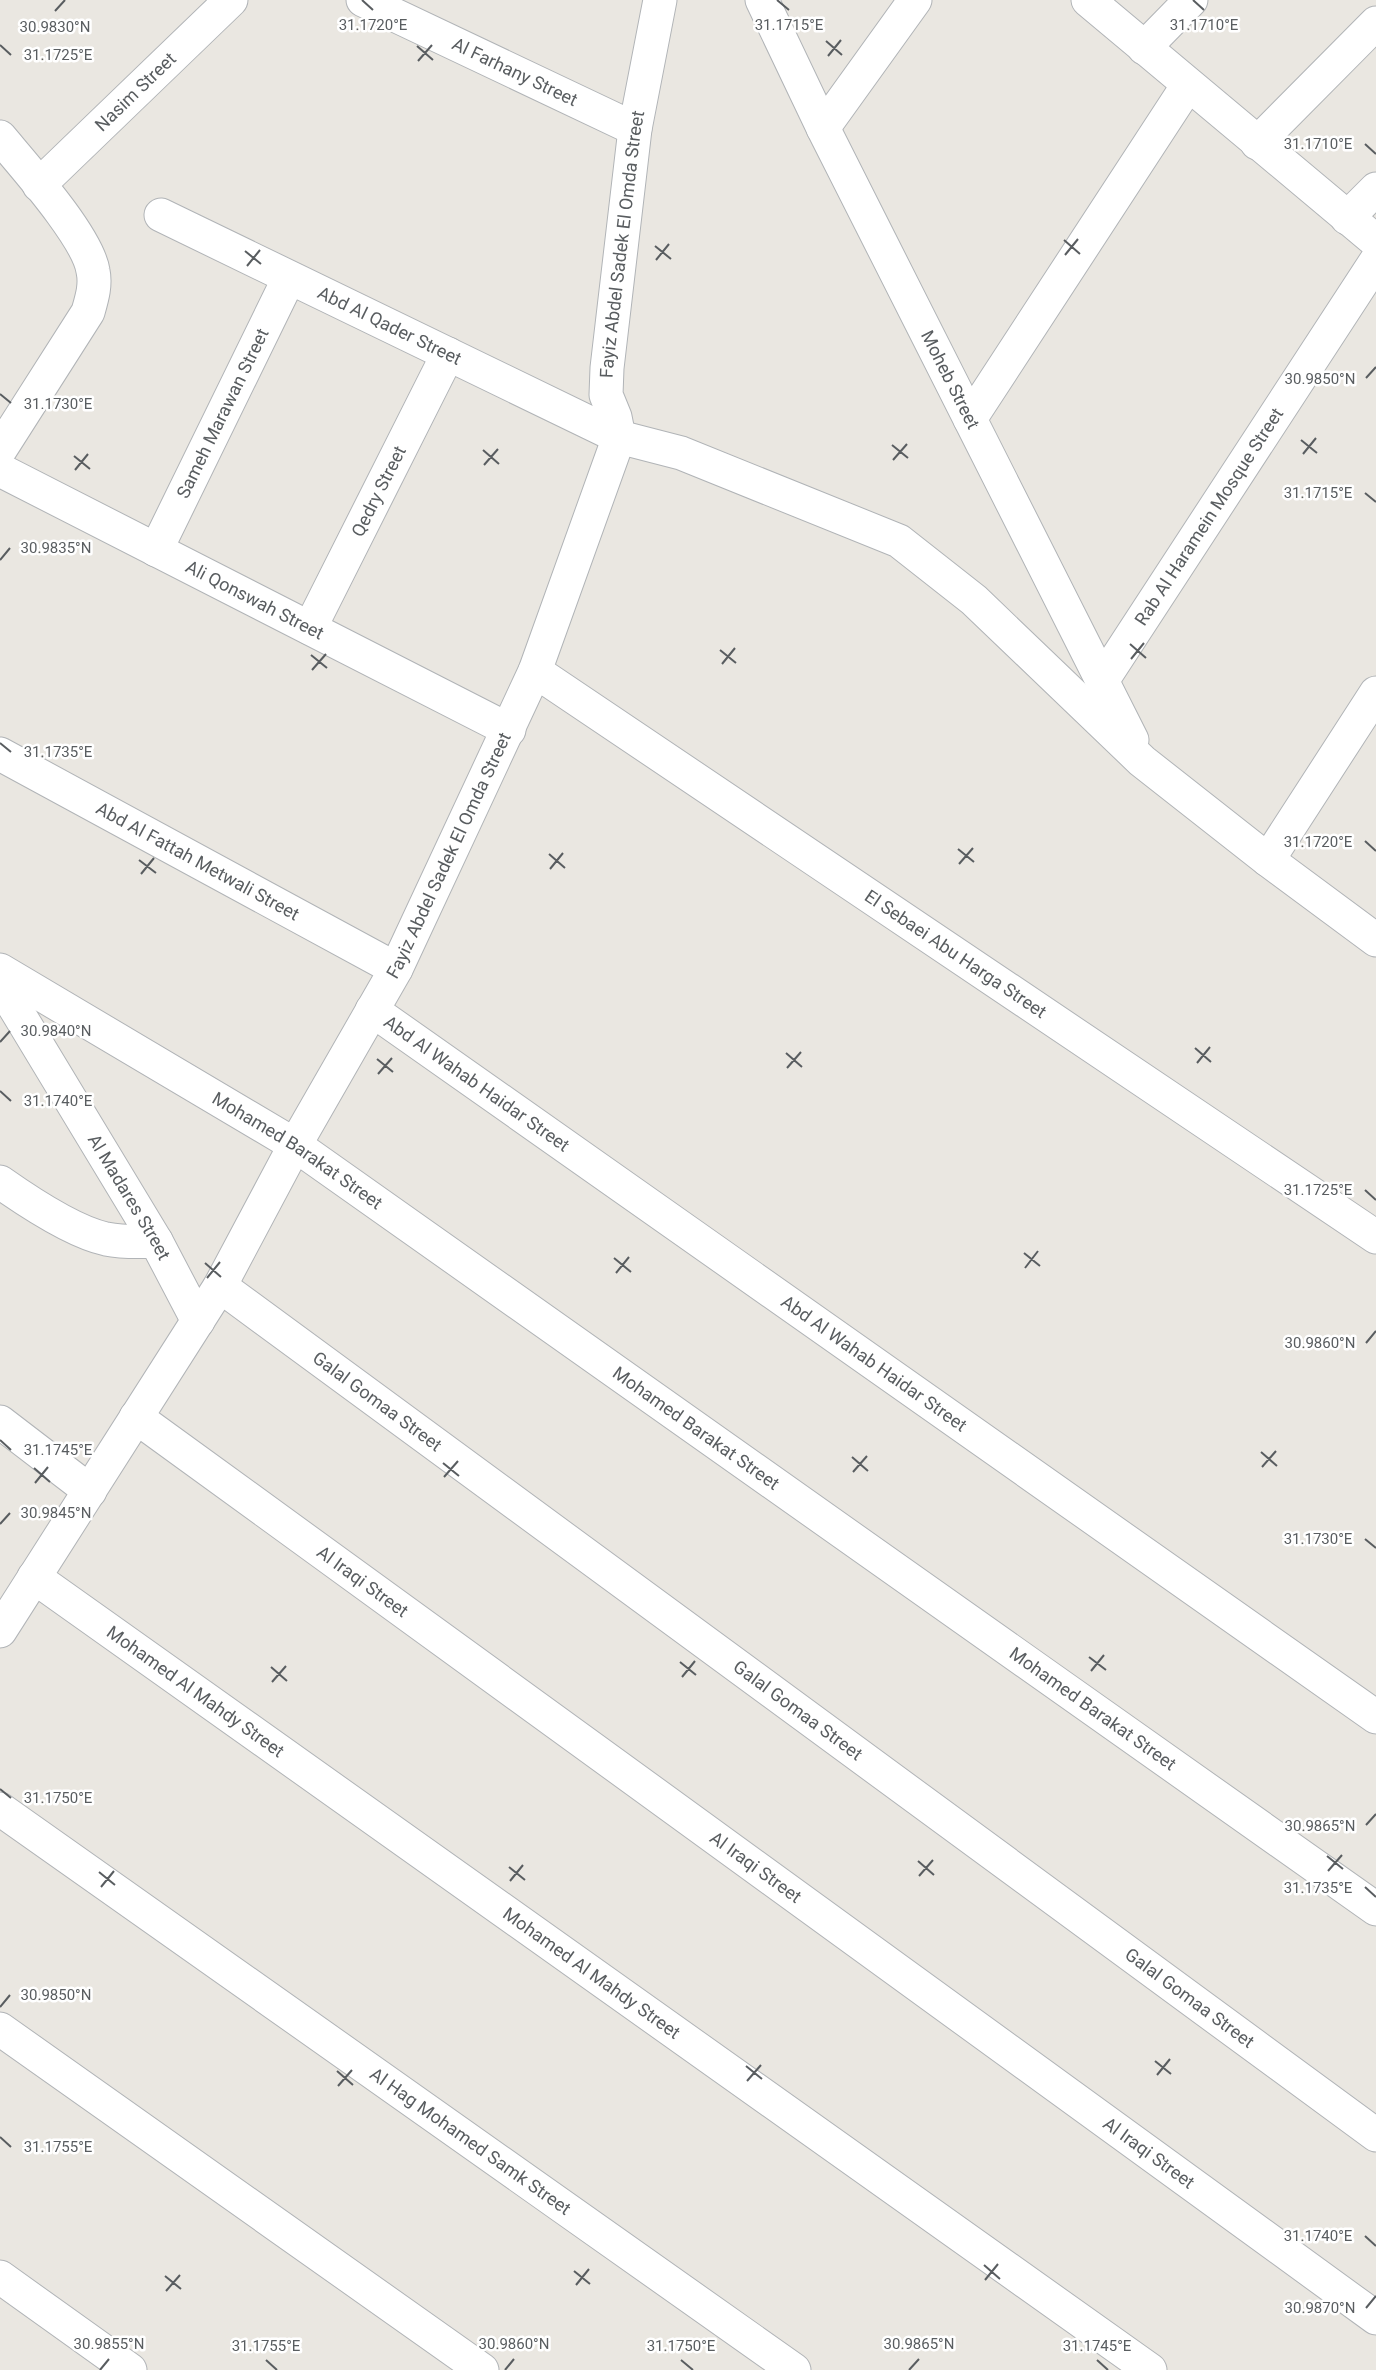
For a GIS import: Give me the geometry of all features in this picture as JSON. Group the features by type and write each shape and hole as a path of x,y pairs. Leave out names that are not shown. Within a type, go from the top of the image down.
{"street":[{"name":"Nasim Street","path":"39,185 231,0"},
{"name":"Al Farhany Street","path":"363,0 634,129"},
{"name":"Fayiz Abdel Sadek El Omda Street","path":"0,1631 220,1286 295,1145 396,969 535,671 619,437 615,417 606,395 607,368 634,129 660,0"},
{"name":"Moheb Street","path":"762,0 823,128 1142,761"},
{"path":"823,128 915,0"},
{"path":"1088,0 1376,241"},
{"path":"1144,48 1191,0"},
{"path":"1257,143 1376,23"},
{"path":"970,419 1188,85"},
{"path":"0,137 87,249 93,270 94,291 88,312 0,450"},
{"path":"1347,218 1376,189"},
{"name":"Abd Al Qader Street","path":"161,215 619,437 681,453 899,541 974,600 1142,761 1268,860 1376,940"},
{"name":"Rab Al Haramein Mosque Street","path":"1102,681 1376,261"},
{"name":"Sameh Marawan Street","path":"156,550 289,278"},
{"name":"Qedry Street","path":"310,628 448,354"},
{"name":"Ali Qonswah Street","path":"0,470 509,730"},
{"name":"El Sebaei Abu Harga Street","path":"535,671 1376,1237"},
{"path":"1268,860 1376,693"},
{"name":"Abd Al Fattah Metwali Street","path":"0,754 396,969"},
{"name":"Mohamed Barakat Street","path":"0,970 295,1145 1376,1909"},
{"name":"Al Madares Street","path":"0,983 156,1241 198,1321"},
{"name":"Abd Al Wahab Haidar Street","path":"372,1010 1376,1717"},
{"path":"0,1182 81,1231 105,1239 131,1242 156,1241"},
{"name":"Galal Gomaa Street","path":"220,1286 1376,2135"},
{"name":"Al Iraqi Street","path":"136,1417 1376,2318"},
{"path":"0,1422 90,1491"},
{"name":"Mohamed Al Mahdy Street","path":"34,1577 1150,2370"},
{"name":"Al Hag Mohamed Samk Street","path":"0,1809 794,2370"},
{"path":"0,2029 482,2370"},
{"path":"0,2277 130,2370"}]}
